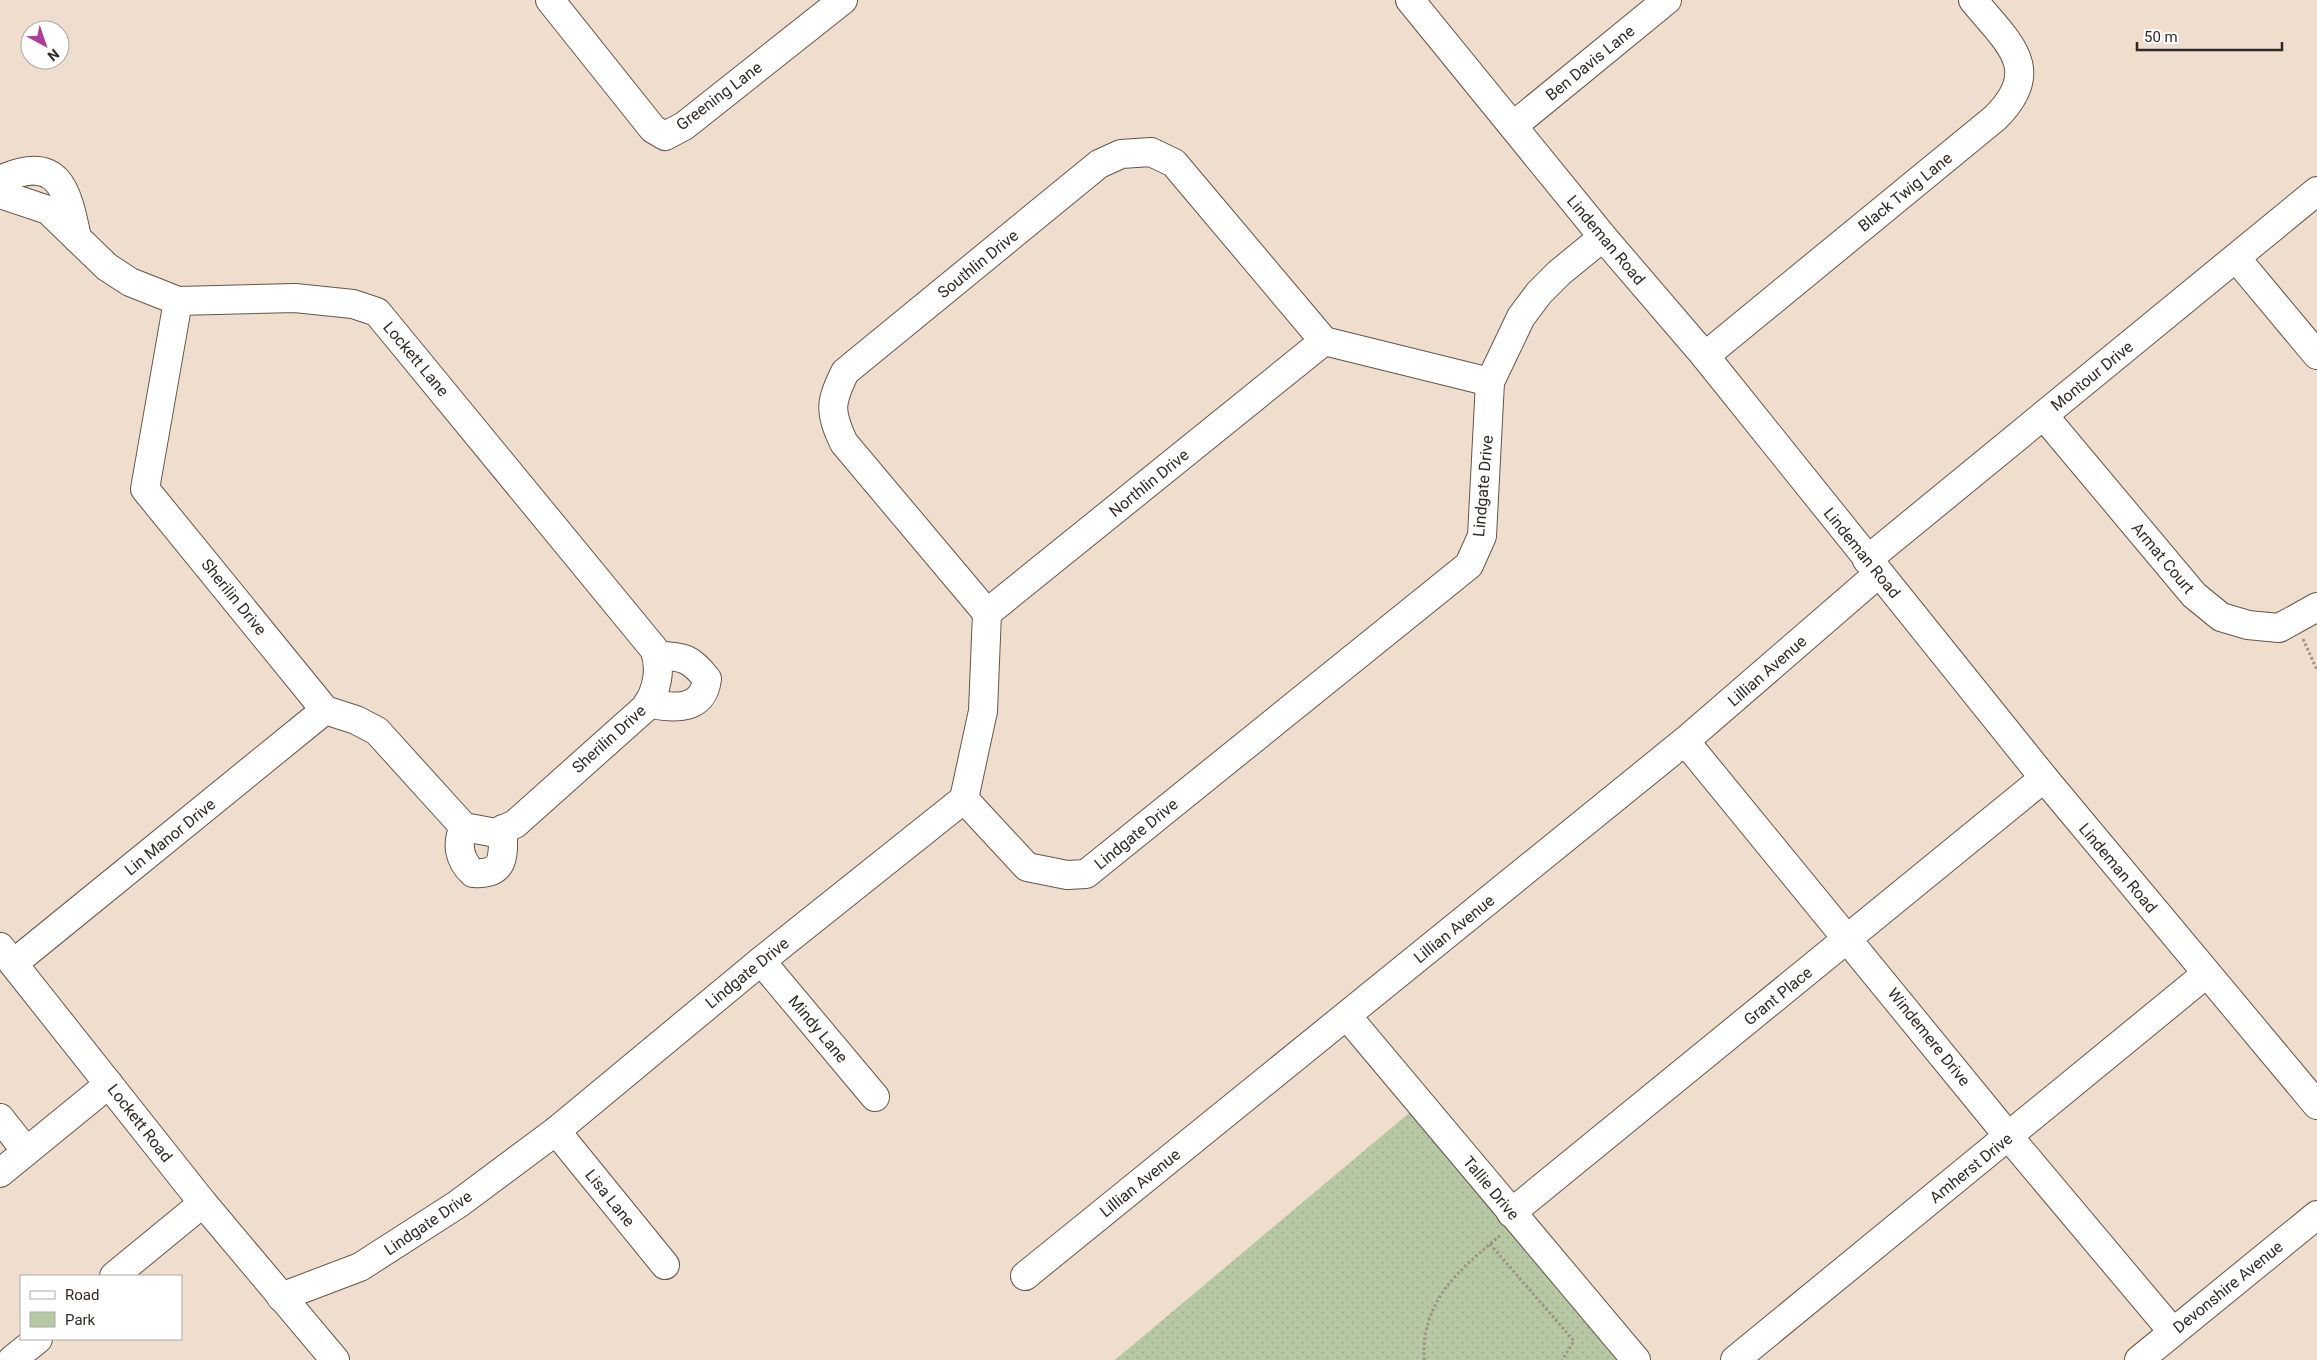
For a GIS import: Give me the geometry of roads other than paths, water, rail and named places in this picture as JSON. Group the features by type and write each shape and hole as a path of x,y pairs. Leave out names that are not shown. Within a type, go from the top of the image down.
{"street":[{"name":"Greening Lane","path":"550,0 653,129 665,136 684,126 843,0"},
{"name":"Lindeman Road","path":"1410,0 1603,236 1705,356 2044,778 2317,1105"},
{"name":"Ben Davis Lane","path":"1513,126 1666,0"},
{"name":"Black Twig Lane","path":"1705,356 1995,118 2013,98 2019,85 2020,68 2013,52 1973,0"},
{"name":"Southlin Drive","path":"987,613 844,443 833,419 834,395 845,372 1100,164 1121,154 1151,152 1174,163 1324,341"},
{"path":"0,180 12,174 38,169 52,174 64,189 72,210 77,238"},
{"name":"Montour Drive","path":"1873,567 2044,416 2317,191"},
{"name":"Lockett Lane","path":"0,194 48,210 107,267 130,282 178,301 294,298 353,304 377,312 654,649 657,667"},
{"name":"Lindgate Drive","path":"281,1297 360,1267 458,1204 556,1131 761,960 964,799 1027,867 1067,876 1086,874 1094,868 1469,565 1482,536 1490,382 1521,317 1539,293 1559,273 1603,236"},
{"path":"2236,258 2317,355"},
{"name":"Sherilin Drive","path":"178,301 145,489 325,710"},
{"path":"1324,341 1490,382"},
{"name":"Northlin Drive","path":"987,613 1324,341"},
{"name":"Armat Court","path":"2044,416 2194,595 2220,617 2248,625 2279,628 2306,614"},
{"name":"Lillian Avenue","path":"1025,1276 1685,741 1873,567"},
{"path":"964,799 983,711 987,613"},
{"path":"648,703 665,707 682,706 696,702 706,691 707,679 698,666 681,656 657,667"},
{"name":"Sherilin Drive","path":"464,827 496,833 515,824 648,703 657,667"},
{"path":"325,710 356,720 377,731 464,827 459,838 464,864 472,873 486,874 497,868 502,858 503,829"},
{"name":"Lin Manor Drive","path":"7,955 325,710"},
{"name":"Windemere Drive","path":"1685,741 1849,939 2009,1137 2174,1332"},
{"name":"Grant Place","path":"1514,1217 2044,778"},
{"name":"Lockett Road","path":"7,955 203,1203 335,1360"},
{"name":"Mindy Lane","path":"761,960 875,1097"},
{"name":"Amherst Drive","path":"1736,1360 2206,974"},
{"name":"Tallie Drive","path":"1347,1016 1636,1360"},
{"path":"0,1173 109,1084"},
{"path":"0,1118 26,1152"},
{"name":"Lisa Lane","path":"556,1131 665,1265"},
{"path":"115,1275 203,1203"},
{"name":"Devonshire Avenue","path":"2140,1360 2317,1215"},
{"path":"12,1360 37,1340"}]}
